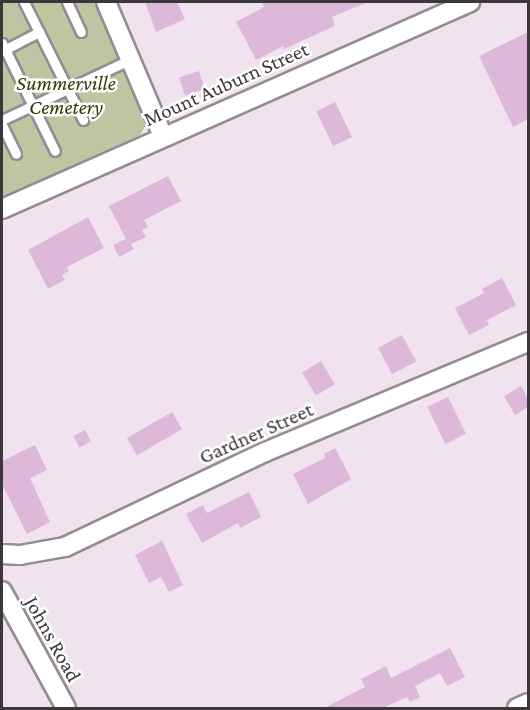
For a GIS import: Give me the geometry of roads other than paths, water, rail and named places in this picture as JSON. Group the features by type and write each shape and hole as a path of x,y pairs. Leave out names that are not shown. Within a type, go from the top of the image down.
{"street":[{"path":"106,2 163,136"},
{"name":"Mount Auburn Street","path":"2,209 470,2"},
{"name":"Gardner Street","path":"2,554 20,555 65,547 265,452 528,342"},
{"name":"Johns Road","path":"2,591 66,708"},
{"path":"517,708 528,703"}],"lane":[{"path":"24,2 82,120"},
{"path":"67,2 81,32"},
{"path":"39,32 3,48 55,151"},
{"path":"16,154 2,123 32,106 131,59"}],"park label":[{"name":"Summerville Cemetery","path":"66,95"}]}
